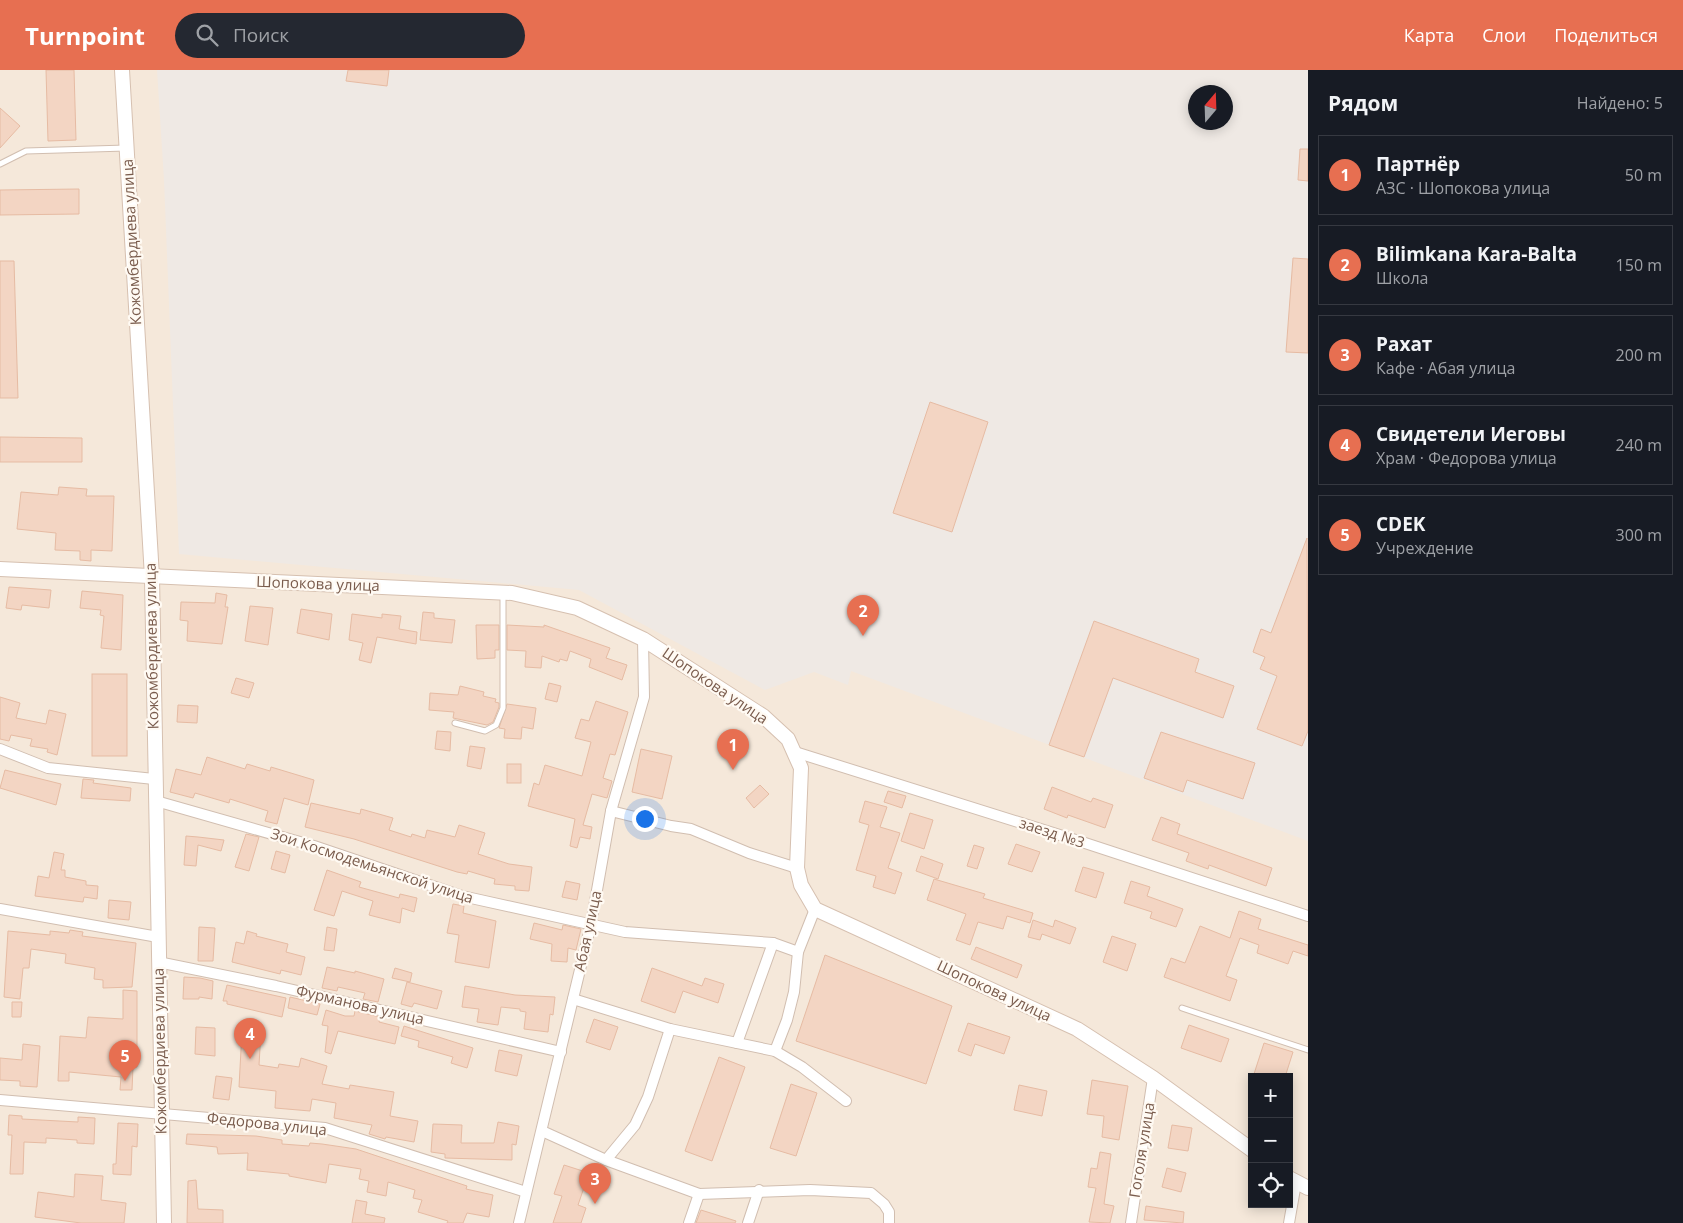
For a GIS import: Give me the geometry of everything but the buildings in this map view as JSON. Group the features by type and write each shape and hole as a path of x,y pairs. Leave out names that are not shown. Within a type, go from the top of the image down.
{"street":[{"name":"Кожомбердиева улица","path":"122,70 152,577 154,779 156,800 164,1223"},
{"name":"Шопокова улица","path":"0,569 503,592 577,608 643,639 763,716 788,739 801,768 797,868 801,885 815,909 1077,1029 1153,1078 1248,1147"},
{"name":"Абая улица","path":"519,1223 590,924 611,811 644,697 643,639"},
{"path":"0,749 48,768 154,779"},
{"name":"заезд №3","path":"795,752 1082,842 1308,916"},
{"name":"Зои Космодемьянской улица","path":"156,800 314,846 462,896 625,932 773,943 798,952"},
{"path":"611,811 671,826 692,829 749,853 797,868"},
{"path":"0,909 158,936"},
{"path":"775,1050 788,1020 794,992 798,952 815,909"},
{"path":"737,1043 773,943"},
{"name":"Фурманова улица","path":"158,962 276,986 561,1052"},
{"path":"573,999 670,1029 775,1050 802,1067 846,1101"},
{"path":"606,1160 635,1125 648,1097 670,1029"},
{"name":"Гоголя улица","path":"1131,1223 1153,1078"},
{"name":"Федорова улица","path":"0,1100 325,1128 526,1192"},
{"path":"542,1131 606,1160 699,1194 759,1190 871,1193 884,1204 889,1212 889,1223"},
{"path":"1289,1223 1298,1183"},
{"path":"748,1223 759,1190"},
{"path":"689,1223 699,1194"}],"lane":[{"path":"0,164 9,157 26,151 126,148"},
{"path":"455,723 485,731 496,724 503,708 503,592"},
{"path":"1182,1008 1308,1050"}],"shaded area":[{"path":"0,70 1308,70 1308,1223 0,1223"},
{"path":"157,70 1308,70 1308,841 851,671 848,685 814,672 765,690 579,590 179,554 164,180"}],"place":[{"name":"Bilimkana Kara-Balta","path":"863,636"},
{"name":"Партнёр","path":"733,770"},
{"name":"Свидетели Иеговы","path":"250,1059"},
{"name":"CDEK","path":"125,1081"},
{"name":"Рахат","path":"595,1204"}]}
